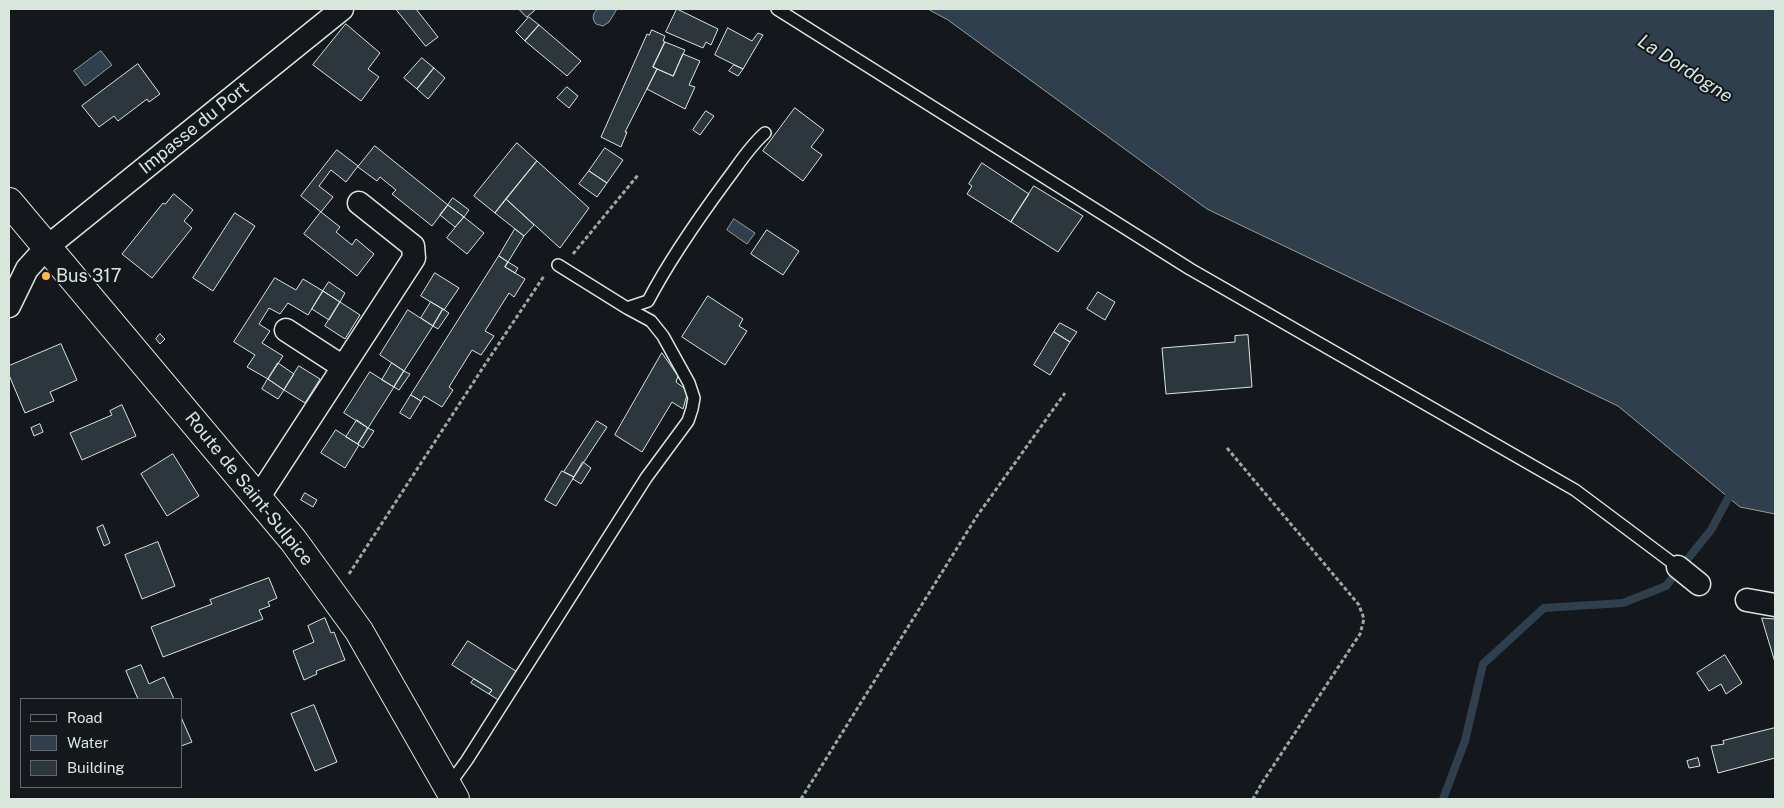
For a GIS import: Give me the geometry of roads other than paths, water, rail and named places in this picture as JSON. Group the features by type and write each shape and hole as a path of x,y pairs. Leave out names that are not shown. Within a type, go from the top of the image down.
{"main road":[{"name":"Route de Saint-Sulpice","path":"9,202 293,540 359,631 451,793"}],"street":[{"name":"Impasse du Port","path":"9,306 28,269 47,247 342,9"},
{"path":"258,498 414,258 413,246 359,203"},
{"path":"286,330 343,367"},
{"path":"1678,567 1699,584"},
{"path":"1747,600 1775,605"}],"lane":[{"path":"777,9 1190,269 1575,490 1678,567"},
{"path":"627,308 648,301 711,202 754,143 765,133"},
{"path":"451,793 467,760 646,478 688,421 692,409 694,398 689,383 663,336 651,321 558,266"}],"water":[{"path":"598,9 617,9 609,22 603,26 596,24 594,20 593,16"},
{"name":"La Dordogne","path":"928,9 1775,9 1775,514 1740,507 1618,406 1207,209 948,20"},
{"path":"101,51 112,65 85,86 74,71"},
{"path":"734,219 755,233 747,244 727,230"}],"waterway":[{"path":"1443,799 1465,741 1483,664 1544,608 1623,603 1666,586 1711,530 1733,489"}],"place":[{"name":"Bus 317","path":"46,276"}]}
